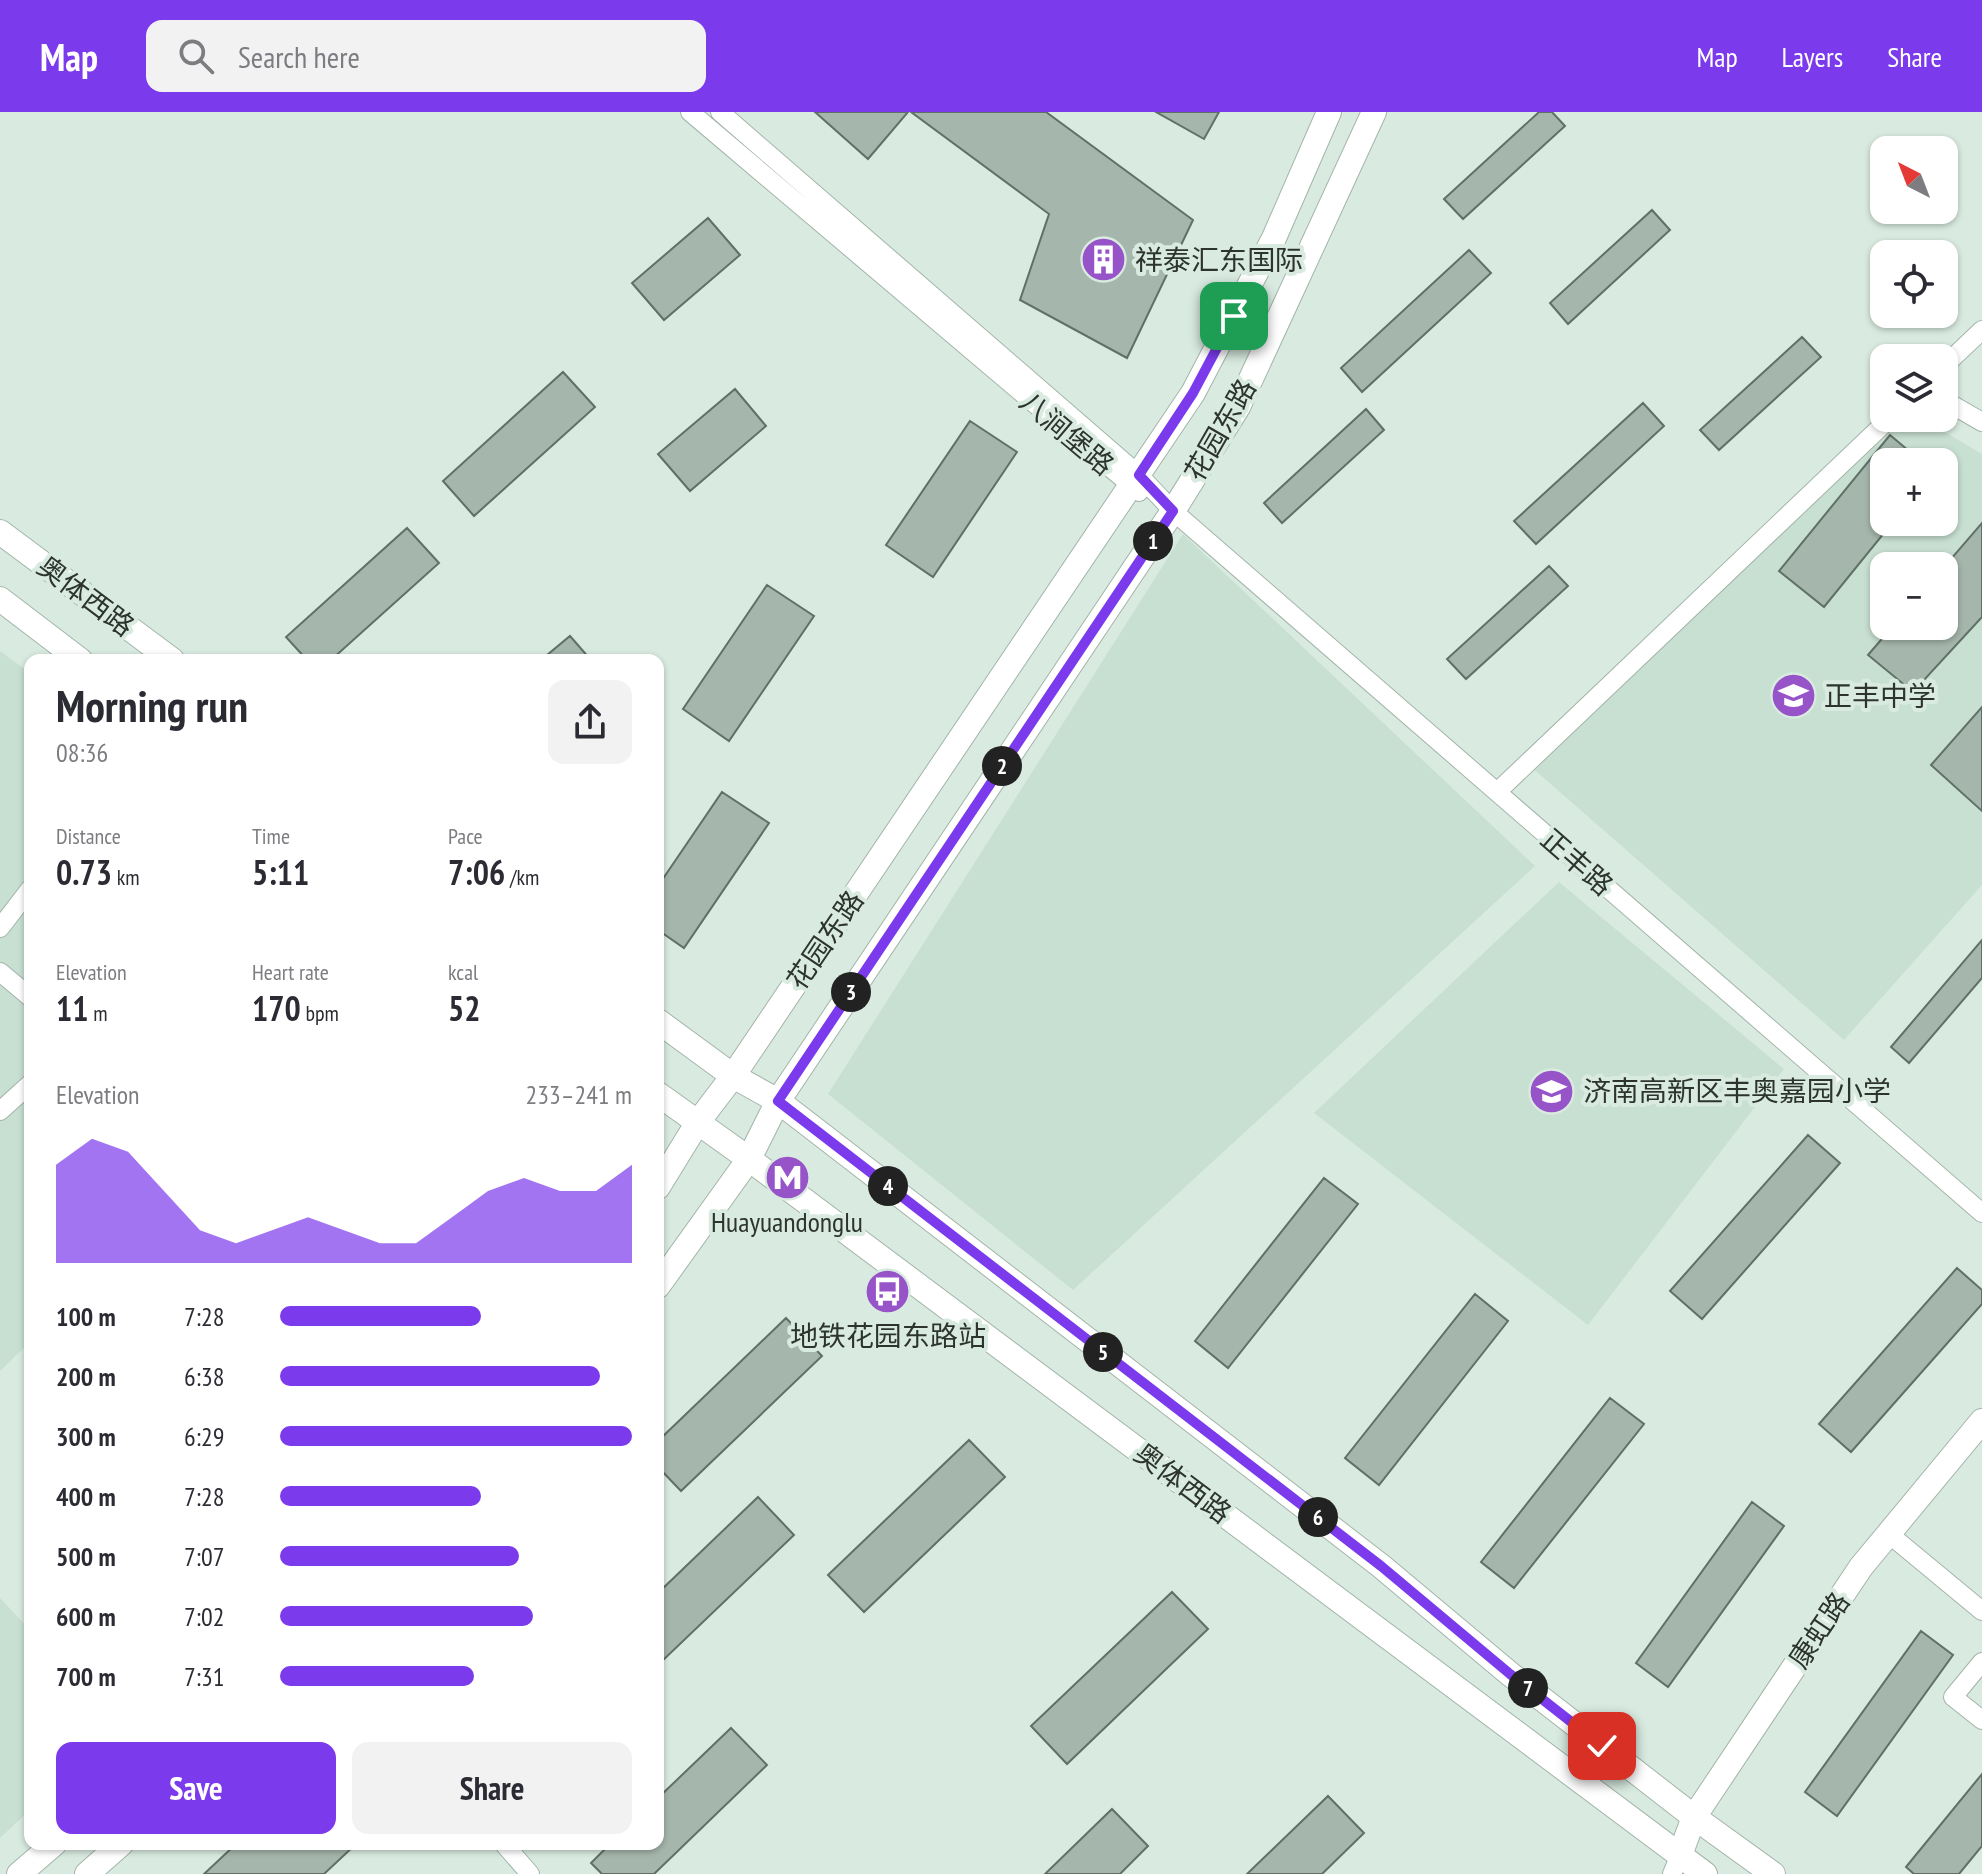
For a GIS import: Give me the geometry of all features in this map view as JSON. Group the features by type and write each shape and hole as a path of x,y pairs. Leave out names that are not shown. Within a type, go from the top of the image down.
{"main road":[{"name":"花园东路","path":"664,1177 698,1122 733,1076 1193,393 1274,238 1329,112"},
{"name":"花园东路","path":"664,1278 749,1159 778,1101 1173,511 1238,407 1374,112"},
{"name":"奥体西路","path":"0,532 164,654"},
{"name":"奥体西路","path":"0,599 72,654"},
{"name":"奥体西路","path":"664,1025 733,1076 778,1101 1368,1556 1510,1674 1694,1817 1773,1874"},
{"name":"奥体西路","path":"664,1098 749,1159 1676,1865 1705,1874"},
{"name":"康虹路","path":"1676,1865 1694,1817 1861,1567 1982,1421"},
{"path":"19,1874 47,1850"},
{"path":"87,1874 114,1850"}],"street":[{"name":"八涧堡路","path":"690,112 1173,511"},
{"name":"八涧堡路","path":"720,112 1135,482"},
{"path":"1958,353 1982,330"},
{"path":"1958,408 1982,422"},
{"path":"1497,792 1875,432"},
{"name":"正丰路","path":"1173,511 1982,1213"},
{"path":"0,928 24,897"},
{"path":"0,972 24,992"},
{"path":"0,1111 24,1089"},
{"path":"1889,1534 1982,1611"},
{"path":"1982,1662 1953,1697 1982,1720"},
{"path":"509,1850 530,1874"}],"shaded area":[{"name":"正丰中学","path":"1883,432 1945,432 1982,454 1982,885 1844,1040 1530,766"},
{"path":"1183,534 1535,866 1073,1290 828,1094"},
{"path":"0,651 24,669 24,1348 0,1371"},
{"name":"济南高新区丰奥嘉园小学","path":"1559,882 1784,1069 1588,1325 1314,1113"},
{"path":"0,1598 24,1624 24,1816 0,1838"}],"building":[{"path":"815,112 908,112 868,159"},
{"name":"祥泰汇东国际","path":"911,112 1046,112 1193,220 1127,358 1020,300 1049,214"},
{"path":"1156,112 1219,112 1204,139"},
{"path":"1539,112 1552,112 1565,126 1463,219 1444,199"},
{"path":"1652,210 1670,230 1568,324 1550,303"},
{"path":"708,218 740,255 664,320 632,283"},
{"path":"1469,250 1491,273 1362,392 1341,368"},
{"path":"1802,337 1821,357 1719,450 1700,430"},
{"path":"563,372 595,407 474,516 443,481"},
{"path":"735,389 766,426 690,491 658,454"},
{"path":"1643,403 1664,426 1536,544 1514,521"},
{"path":"1366,409 1384,430 1282,523 1264,503"},
{"path":"970,421 1017,452 933,577 886,545"},
{"path":"1890,435 1905,448 1879,448"},
{"path":"1870,460 1870,536 1882,536 1824,607 1779,571"},
{"path":"1982,523 1982,617 1913,692 1868,655 1881,640 1958,640 1957,552"},
{"path":"407,528 439,563 338,654 302,654 286,637"},
{"path":"1549,566 1568,586 1466,679 1447,659"},
{"path":"767,585 814,616 729,741 683,709"},
{"path":"570,636 586,654 548,654"},
{"path":"1982,707 1982,811 1931,765"},
{"path":"722,792 769,823 684,948 664,934 664,877"},
{"path":"1982,940 1982,978 1909,1063 1891,1047"},
{"path":"1808,1135 1840,1163 1702,1319 1670,1291"},
{"path":"1324,1178 1358,1204 1228,1368 1195,1341"},
{"path":"1957,1268 1982,1290 1982,1304 1851,1452 1819,1424"},
{"path":"1475,1294 1508,1321 1379,1485 1345,1458"},
{"path":"786,1318 822,1356 681,1491 664,1473 664,1435"},
{"path":"1610,1398 1644,1424 1514,1588 1481,1562"},
{"path":"969,1440 1005,1477 864,1612 828,1575"},
{"path":"758,1497 794,1535 664,1659 664,1587"},
{"path":"1752,1502 1784,1526 1668,1687 1636,1663"},
{"path":"1172,1592 1208,1629 1067,1764 1031,1726"},
{"path":"1921,1631 1953,1655 1837,1816 1805,1792"},
{"path":"731,1728 767,1765 654,1874 602,1874 591,1863 604,1850 664,1850 664,1792"},
{"path":"1982,1774 1982,1846 1959,1874 1914,1874 1906,1867"},
{"path":"1328,1796 1364,1833 1322,1874 1247,1874"},
{"path":"1112,1809 1148,1846 1120,1874 1045,1874"},
{"path":"230,1850 350,1850 324,1874 204,1874"}],"place":[{"name":"祥泰汇东国际","path":"1104,260"},
{"name":"正丰中学","path":"1793,696"},
{"name":"济南高新区丰奥嘉园小学","path":"1552,1091"},
{"name":"Huayuandonglu","path":"787,1177"},
{"name":"地铁花园东路站","path":"888,1291"}],"route":[{"path":"1234,316 1193,393 1139,475 1173,511 778,1101 1381,1566 1602,1746"}]}
